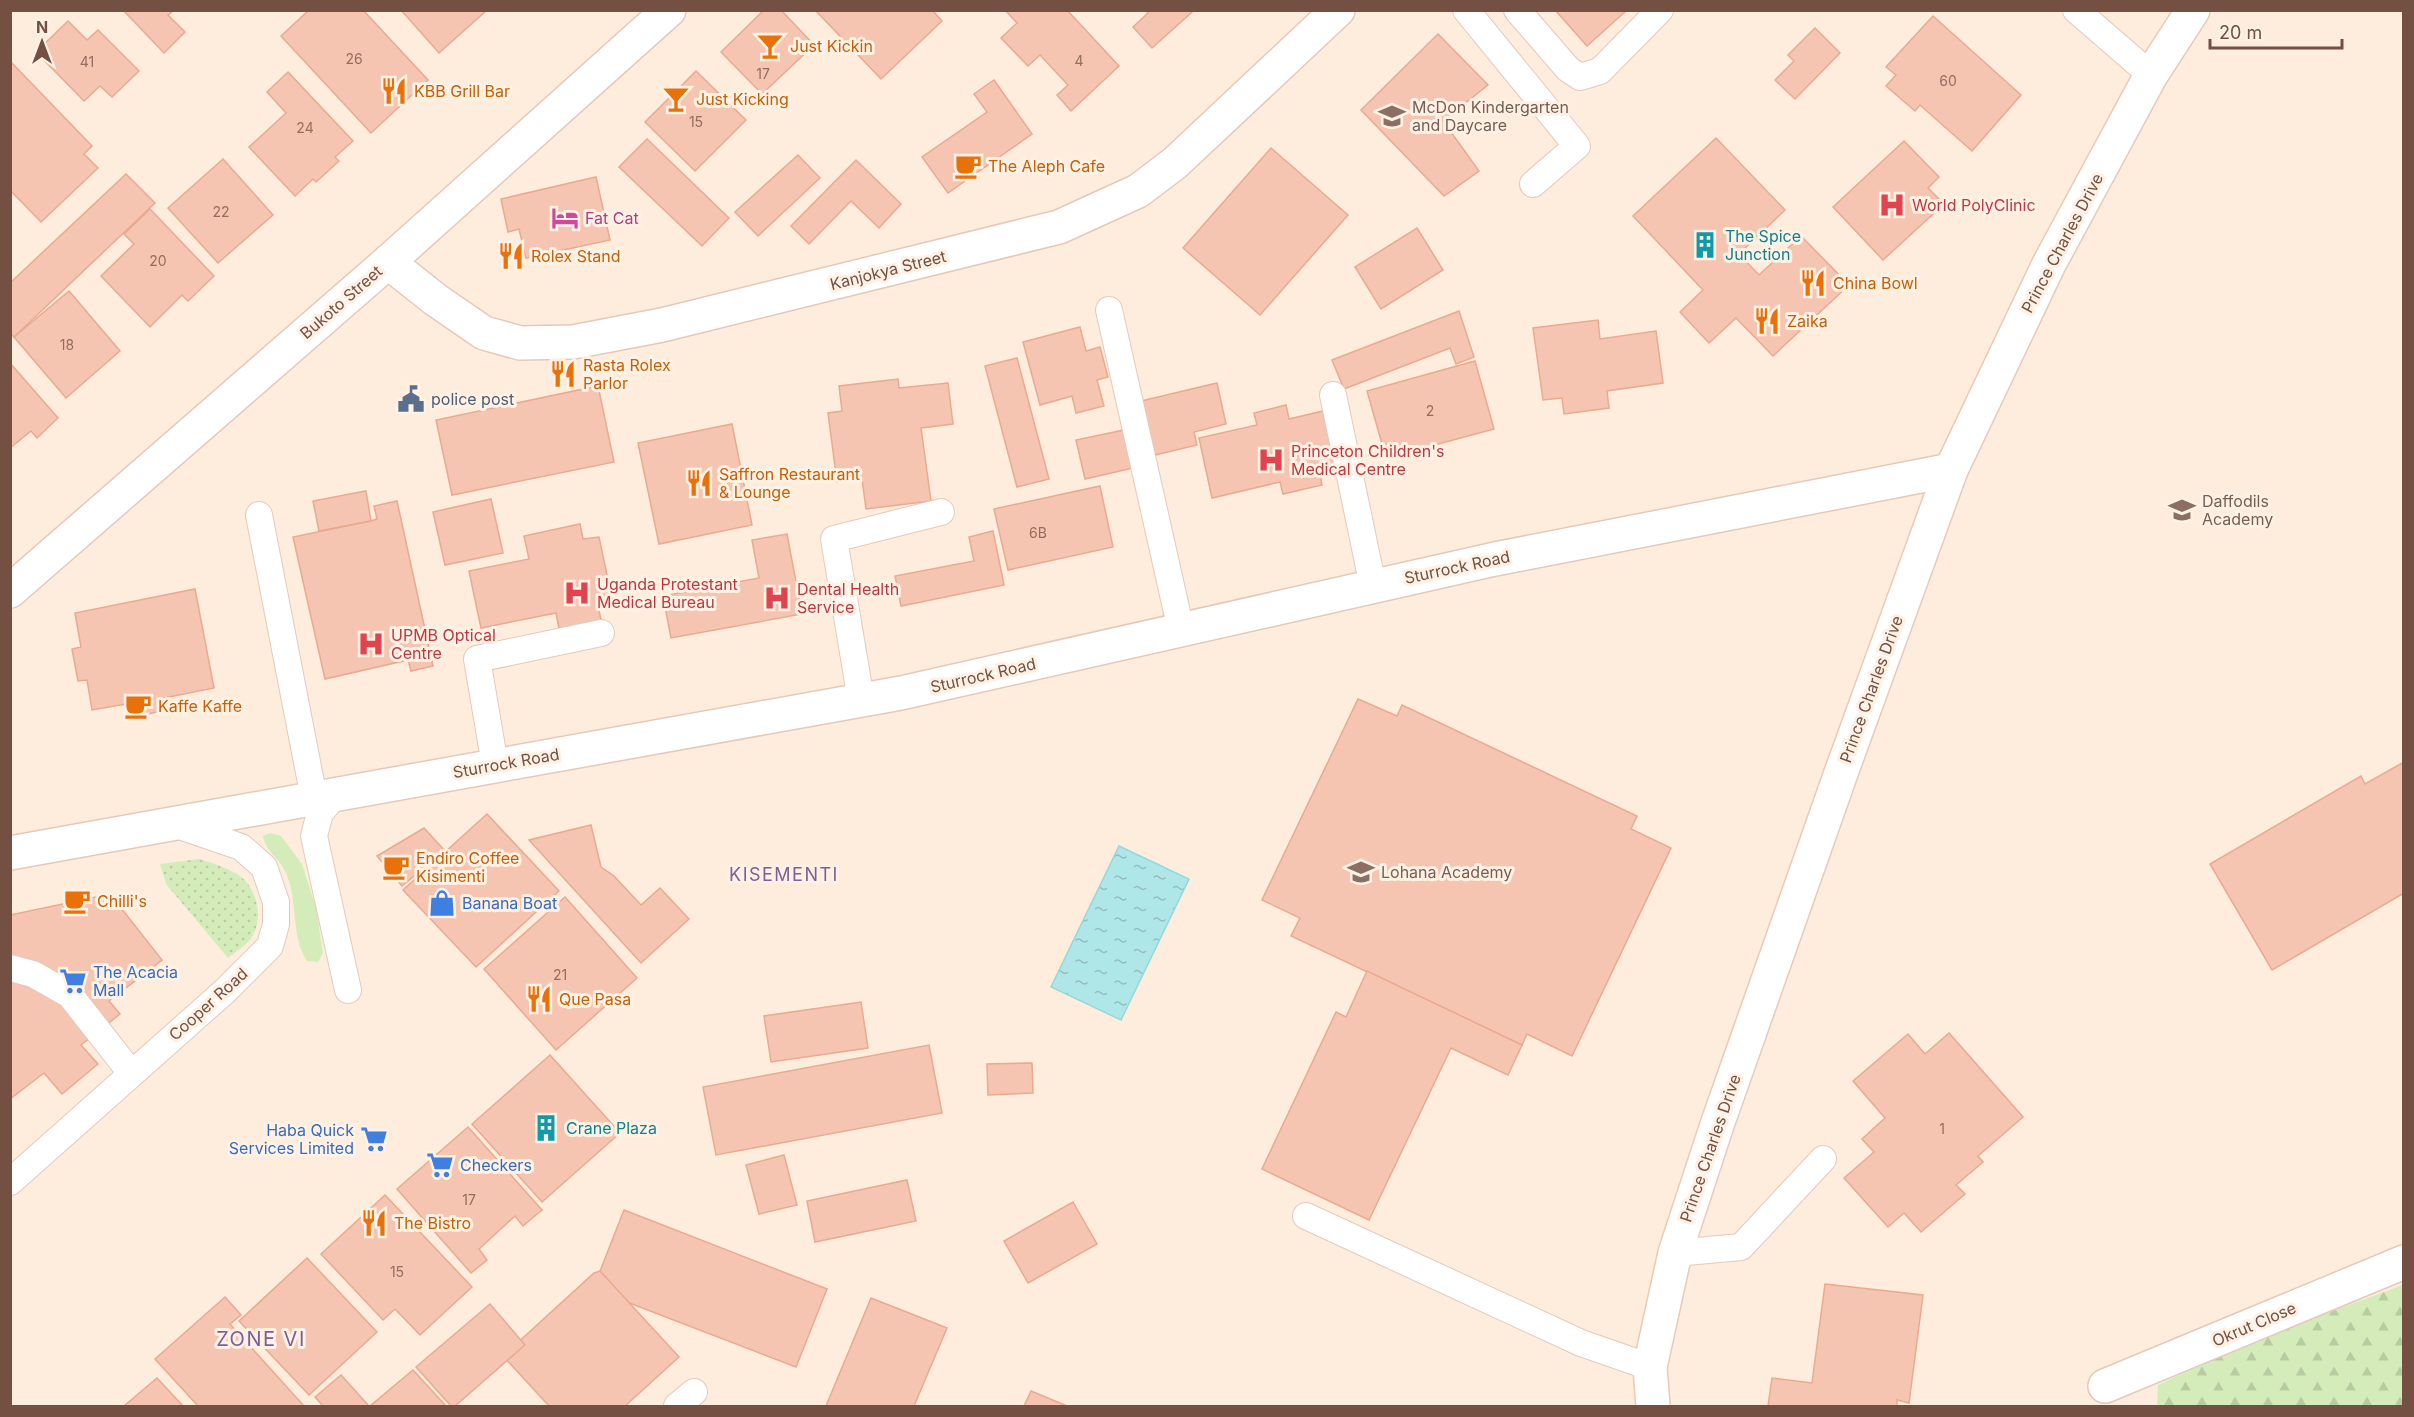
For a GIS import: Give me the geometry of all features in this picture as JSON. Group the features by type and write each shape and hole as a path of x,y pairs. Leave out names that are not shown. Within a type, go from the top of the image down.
{"street":[{"name":"Bukoto Street","path":"10,591 388,262 669,10"},
{"name":"Kanjokya Street","path":"388,262 436,300 484,333 520,343 573,342 662,325 1059,227 1138,191 1175,163 1338,10"},
{"name":"Prince Charles Drive","path":"1653,1407 1650,1367 1675,1253 1826,817 1951,470 2049,264 2151,75 2193,10"},
{"name":"Sturrock Road","path":"10,853 177,825 326,795 902,693 1507,556 1951,470"},
{"name":"Okrut Close","path":"2105,1386 2403,1262"}],"lane":[{"path":"1466,10 1577,146 1533,184"},
{"path":"1516,10 1568,69 1580,77 1600,71 1660,10"},
{"path":"2076,10 2151,75"},
{"path":"1109,310 1181,630"},
{"path":"1333,395 1373,586"},
{"path":"861,700 834,540 941,512"},
{"path":"258,515 326,795 314,836 348,990"},
{"path":"495,765 477,659 601,633"},
{"name":"Cooper Road","path":"10,1182 270,946 276,924 276,902 264,867 241,847 177,825"},
{"path":"10,968 33,974 70,995 131,1072"},
{"path":"1675,1253 1741,1247 1823,1159"},
{"path":"1306,1216 1581,1343 1650,1367"}],"green space":[{"path":"270,833 281,836 302,864 316,908 323,953 318,962 307,961 302,951 298,940 289,882 285,871 267,846 263,836"},
{"path":"199,859 226,868 241,877 255,897 258,914 252,937 228,958 166,884 160,864"},
{"path":"2403,1285 2403,1406 2157,1406 2158,1385 2256,1339"}],"water":[{"path":"1119,846 1189,879 1121,1020 1051,987"}],"building":[{"path":"123,10 174,10 168,15 185,32 164,53"},
{"path":"309,10 363,10 428,80 371,133 281,36"},
{"path":"401,10 487,10 439,53"},
{"path":"764,10 781,10 814,45 762,94 721,52"},
{"path":"815,10 932,10 942,21 881,79"},
{"path":"1005,10 1067,10 1119,66 1071,111 1057,95 1068,85 1040,55 1028,66 1001,38 1017,23"},
{"path":"1146,10 1191,10 1192,12 1152,48 1133,27 1148,13"},
{"path":"1555,10 1627,10 1587,46"},
{"path":"1933,16 2021,95 1972,151 1920,105 1915,111 1886,86 1896,75 1886,67"},
{"path":"68,21 87,40 98,30 139,71 112,97 100,86 84,101 36,52"},
{"path":"1815,28 1840,53 1795,99 1775,80 1794,61 1788,55"},
{"path":"1438,34 1488,85 1443,121 1479,171 1444,196 1361,110"},
{"path":"10,61 92,146 84,154 98,168 41,222 10,190"},
{"path":"696,71 746,120 695,171 645,122"},
{"path":"288,72 353,141 335,157 339,161 316,182 313,179 295,196 249,147 286,113 267,92"},
{"path":"994,80 1032,134 948,193 922,157 987,112 974,94"},
{"name":"The Spice Junction","path":"1716,138 1785,210 1739,254 1759,275 1801,236 1849,285 1773,356 1736,318 1709,343 1680,312 1703,290 1633,216"},
{"path":"647,139 729,218 702,246 619,167"},
{"path":"1904,141 1939,177 1928,188 1944,204 1883,260 1833,207"},
{"path":"1271,148 1348,215 1260,315 1183,248"},
{"path":"798,155 820,178 758,236 735,212"},
{"path":"223,159 273,215 218,263 168,208"},
{"path":"856,160 901,204 879,228 851,201 809,244 791,226"},
{"path":"126,174 155,203 14,337 10,333 10,283"},
{"path":"596,177 610,240 526,258 519,229 508,232 501,199"},
{"path":"150,209 214,276 188,301 182,295 150,327 101,276 134,244 124,234"},
{"path":"1417,228 1443,270 1381,309 1355,267"},
{"path":"69,291 120,351 66,398 14,337"},
{"path":"1459,311 1474,357 1456,364 1450,348 1344,389 1332,360"},
{"path":"1598,320 1600,339 1656,331 1663,383 1607,391 1609,408 1564,414 1562,398 1543,400 1533,328"},
{"path":"1080,327 1086,351 1100,347 1108,377 1097,380 1104,406 1076,413 1072,396 1040,405 1023,342"},
{"path":"1017,358 1049,479 1017,487 985,366"},
{"path":"1475,361 1494,429 1386,458 1367,391"},
{"path":"10,363 58,418 37,438 31,431 10,448"},
{"path":"898,379 899,388 948,383 953,424 921,428 931,501 866,509 862,479 837,482 828,413 842,411 839,386"},
{"path":"1217,383 1226,424 1194,432 1197,445 1155,455 1141,401"},
{"path":"598,386 614,462 452,495 436,420"},
{"path":"1286,405 1289,419 1323,411 1336,467 1319,471 1322,485 1283,494 1280,482 1212,498 1199,438 1257,425 1254,413"},
{"path":"732,424 752,525 659,544 638,443"},
{"path":"1124,430 1133,468 1085,479 1076,440"},
{"path":"1100,486 1113,547 1008,570 994,509"},
{"path":"366,491 371,521 319,531 313,501"},
{"path":"491,499 503,553 445,565 433,512"},
{"path":"397,501 433,666 411,671 408,660 325,679 293,537 377,519 374,506"},
{"path":"580,524 583,539 599,537 612,599 597,602 602,624 560,633 556,613 481,628 469,571 529,559 524,536"},
{"path":"993,531 1004,585 901,606 895,576 974,561 969,537"},
{"path":"787,534 802,614 671,638 663,596 759,578 752,540"},
{"path":"195,589 214,688 159,699 162,711 129,718 126,704 92,710 87,680 78,681 72,649 81,647 75,613"},
{"path":"1358,699 1397,716 1402,705 1637,816 1631,829 1671,848 1572,1056 1527,1034 1522,1045 1291,936 1300,918 1262,900"},
{"path":"2404,762 2404,893 2272,970 2210,864 2361,776 2365,784"},
{"path":"487,814 559,891 476,967 403,890"},
{"path":"591,825 601,867 614,876 641,905 660,888 689,919 641,963 529,840"},
{"path":"424,828 445,851 402,886 377,856"},
{"name":"The Acacia Mall","path":"110,894 162,960 109,1001 120,1014 81,1045 98,1064 62,1094 44,1073 10,1099 10,915"},
{"path":"565,897 637,978 556,1050 484,969"},
{"path":"1367,971 1522,1045 1508,1075 1451,1048 1369,1220 1262,1169 1336,1012 1346,1017"},
{"path":"861,1002 868,1048 771,1062 764,1016"},
{"path":"1949,1033 2023,1117 1978,1156 1983,1162 1956,1185 1965,1194 1921,1232 1904,1213 1888,1227 1844,1178 1874,1152 1862,1139 1885,1118 1853,1081 1908,1034 1925,1054"},
{"path":"929,1045 942,1113 716,1155 703,1087"},
{"name":"Crane Plaza","path":"550,1055 620,1133 542,1202 472,1124"},
{"path":"1032,1063 1033,1093 988,1095 987,1064"},
{"path":"468,1127 542,1210 523,1226 515,1216 479,1249 487,1260 471,1273 397,1189"},
{"path":"784,1155 797,1205 759,1214 746,1165"},
{"path":"907,1180 916,1221 815,1242 807,1201"},
{"path":"385,1195 472,1287 420,1335 395,1309 383,1320 321,1254"},
{"path":"1073,1202 1097,1244 1028,1283 1004,1241"},
{"path":"624,1210 827,1289 796,1367 593,1289"},
{"path":"307,1258 377,1332 309,1395 239,1321"},
{"path":"600,1271 679,1357 625,1406 549,1406 503,1356 594,1273"},
{"path":"1825,1284 1923,1295 1909,1403 1897,1400 1897,1406 1768,1406 1772,1378 1812,1383"},
{"path":"225,1297 241,1315 230,1324 304,1406 198,1406 155,1359"},
{"path":"871,1298 947,1328 914,1406 826,1406"},
{"path":"490,1304 525,1345 455,1406 451,1406 416,1367"},
{"path":"413,1370 446,1406 370,1406"},
{"path":"341,1375 369,1406 323,1406 315,1397"},
{"path":"157,1378 183,1406 124,1406"},
{"path":"1031,1391 1067,1406 1024,1406"}],"place":[{"name":"Just Kickin","path":"770,46"},
{"name":"KBB Grill Bar","path":"394,91"},
{"name":"Just Kicking","path":"676,99"},
{"name":"McDon Kindergarten and Daycare","path":"1392,116"},
{"name":"The Aleph Cafe","path":"968,166"},
{"name":"World PolyClinic","path":"1892,205"},
{"name":"Fat Cat","path":"565,218"},
{"name":"The Spice Junction","path":"1705,245"},
{"name":"Rolex Stand","path":"511,256"},
{"name":"China Bowl","path":"1813,283"},
{"name":"Zaika","path":"1767,321"},
{"name":"Rasta Rolex Parlor","path":"563,374"},
{"name":"police post","path":"411,399"},
{"name":"Princeton Children's Medical Centre","path":"1271,460"},
{"name":"Saffron Restaurant & Lounge","path":"699,483"},
{"name":"Daffodils Academy","path":"2182,510"},
{"name":"Uganda Protestant Medical Bureau","path":"577,593"},
{"name":"Dental Health Service","path":"777,598"},
{"name":"UPMB Optical Centre","path":"371,644"},
{"name":"Kaffe Kaffe","path":"138,706"},
{"name":"Endiro Coffee Kisimenti","path":"396,867"},
{"name":"Lohana Academy","path":"1361,872"},
{"name":"Chilli's","path":"77,901"},
{"name":"Banana Boat","path":"442,903"},
{"name":"The Acacia Mall","path":"73,981"},
{"name":"Que Pasa","path":"539,999"},
{"name":"Crane Plaza","path":"546,1128"},
{"name":"Haba Quick Services Limited","path":"374,1139"},
{"name":"Checkers","path":"440,1165"},
{"name":"The Bistro","path":"374,1223"}],"district":[{"name":"KISEMENTI","path":"784,874"},
{"name":"ZONE VI","path":"261,1339"}]}
